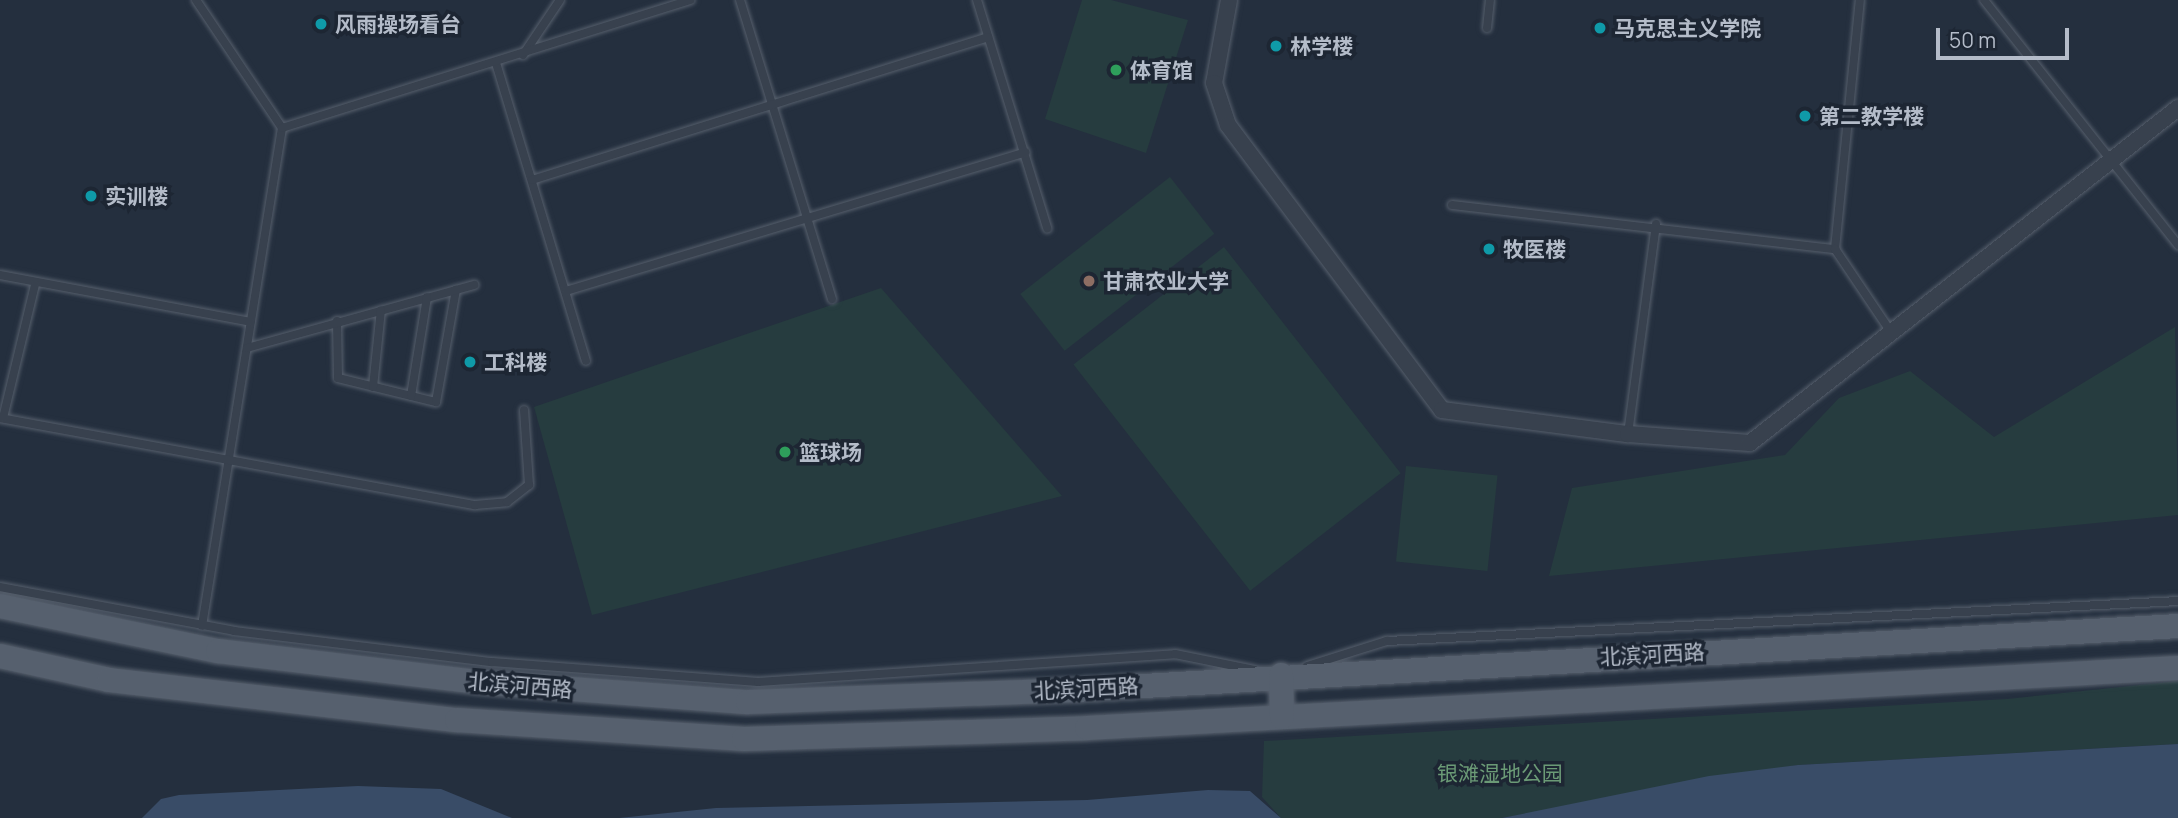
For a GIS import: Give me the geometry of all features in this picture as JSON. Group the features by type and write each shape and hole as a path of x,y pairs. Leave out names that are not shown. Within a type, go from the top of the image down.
{"main road":[{"name":"北滨河西路","path":"0,606 218,651 479,682 748,702 2178,626"},
{"name":"北滨河西路","path":"0,656 109,680 457,720 744,739 1282,717 2178,668"},
{"path":"0,665 109,680"},
{"path":"1281,675 1282,717"}],"street":[{"path":"1229,0 1214,83 1227,125 1442,410 1628,433 1750,443 2178,108"}],"lane":[{"path":"196,0 282,128 202,626"},
{"path":"523,55 560,0"},
{"path":"282,128 523,55 690,0"},
{"path":"740,0 810,217 832,299"},
{"path":"976,0 1047,228"},
{"path":"1487,28 1490,0"},
{"path":"1860,0 1835,249 1891,332"},
{"path":"1984,0 2178,245"},
{"path":"532,180 988,37"},
{"path":"496,63 586,361"},
{"path":"566,291 1025,152"},
{"path":"1452,205 1656,224 1835,249"},
{"path":"1628,433 1656,224"},
{"path":"0,275 35,285 251,322"},
{"path":"35,285 2,418 229,462 475,505 507,502 529,485 524,410"},
{"path":"247,348 474,285"},
{"path":"337,321 338,378 436,402 456,290"},
{"path":"411,396 427,297"},
{"path":"373,387 381,310"},
{"path":"0,587 202,626 492,662 758,682 1175,654 1281,675 1387,641 2178,601"}],"green space":[{"name":"体育馆","path":"1082,0 1111,0 1188,20 1146,153 1045,119"},
{"path":"1170,177 1214,234 1065,351 1020,294"},
{"path":"1224,247 1401,473 1250,591 1073,365"},
{"name":"篮球场","path":"881,288 1062,496 592,615 534,407"},
{"path":"2175,327 2178,515 1549,576 1572,488 1785,455 1839,398 1910,371 1994,437"},
{"path":"1406,466 1497,476 1487,571 1396,561"},
{"name":"银滩湿地公园","path":"2178,681 2178,744 1798,765 1502,818 1281,818 1262,797 1264,741 2007,699"}],"water":[{"path":"2178,744 2178,818 1502,818 1709,776 1798,765"},
{"path":"358,786 441,789 512,818 142,818 161,799 179,795"},
{"path":"1208,790 1250,791 1281,818 619,818 716,808 1087,800"}],"place":[{"name":"风雨操场看台","path":"321,24"},
{"name":"马克思主义学院","path":"1600,28"},
{"name":"林学楼","path":"1276,46"},
{"name":"体育馆","path":"1116,70"},
{"name":"第二教学楼","path":"1805,116"},
{"name":"实训楼","path":"91,196"},
{"name":"牧医楼","path":"1489,249"},
{"name":"甘肃农业大学","path":"1089,281"},
{"name":"工科楼","path":"470,362"},
{"name":"篮球场","path":"785,452"}]}
